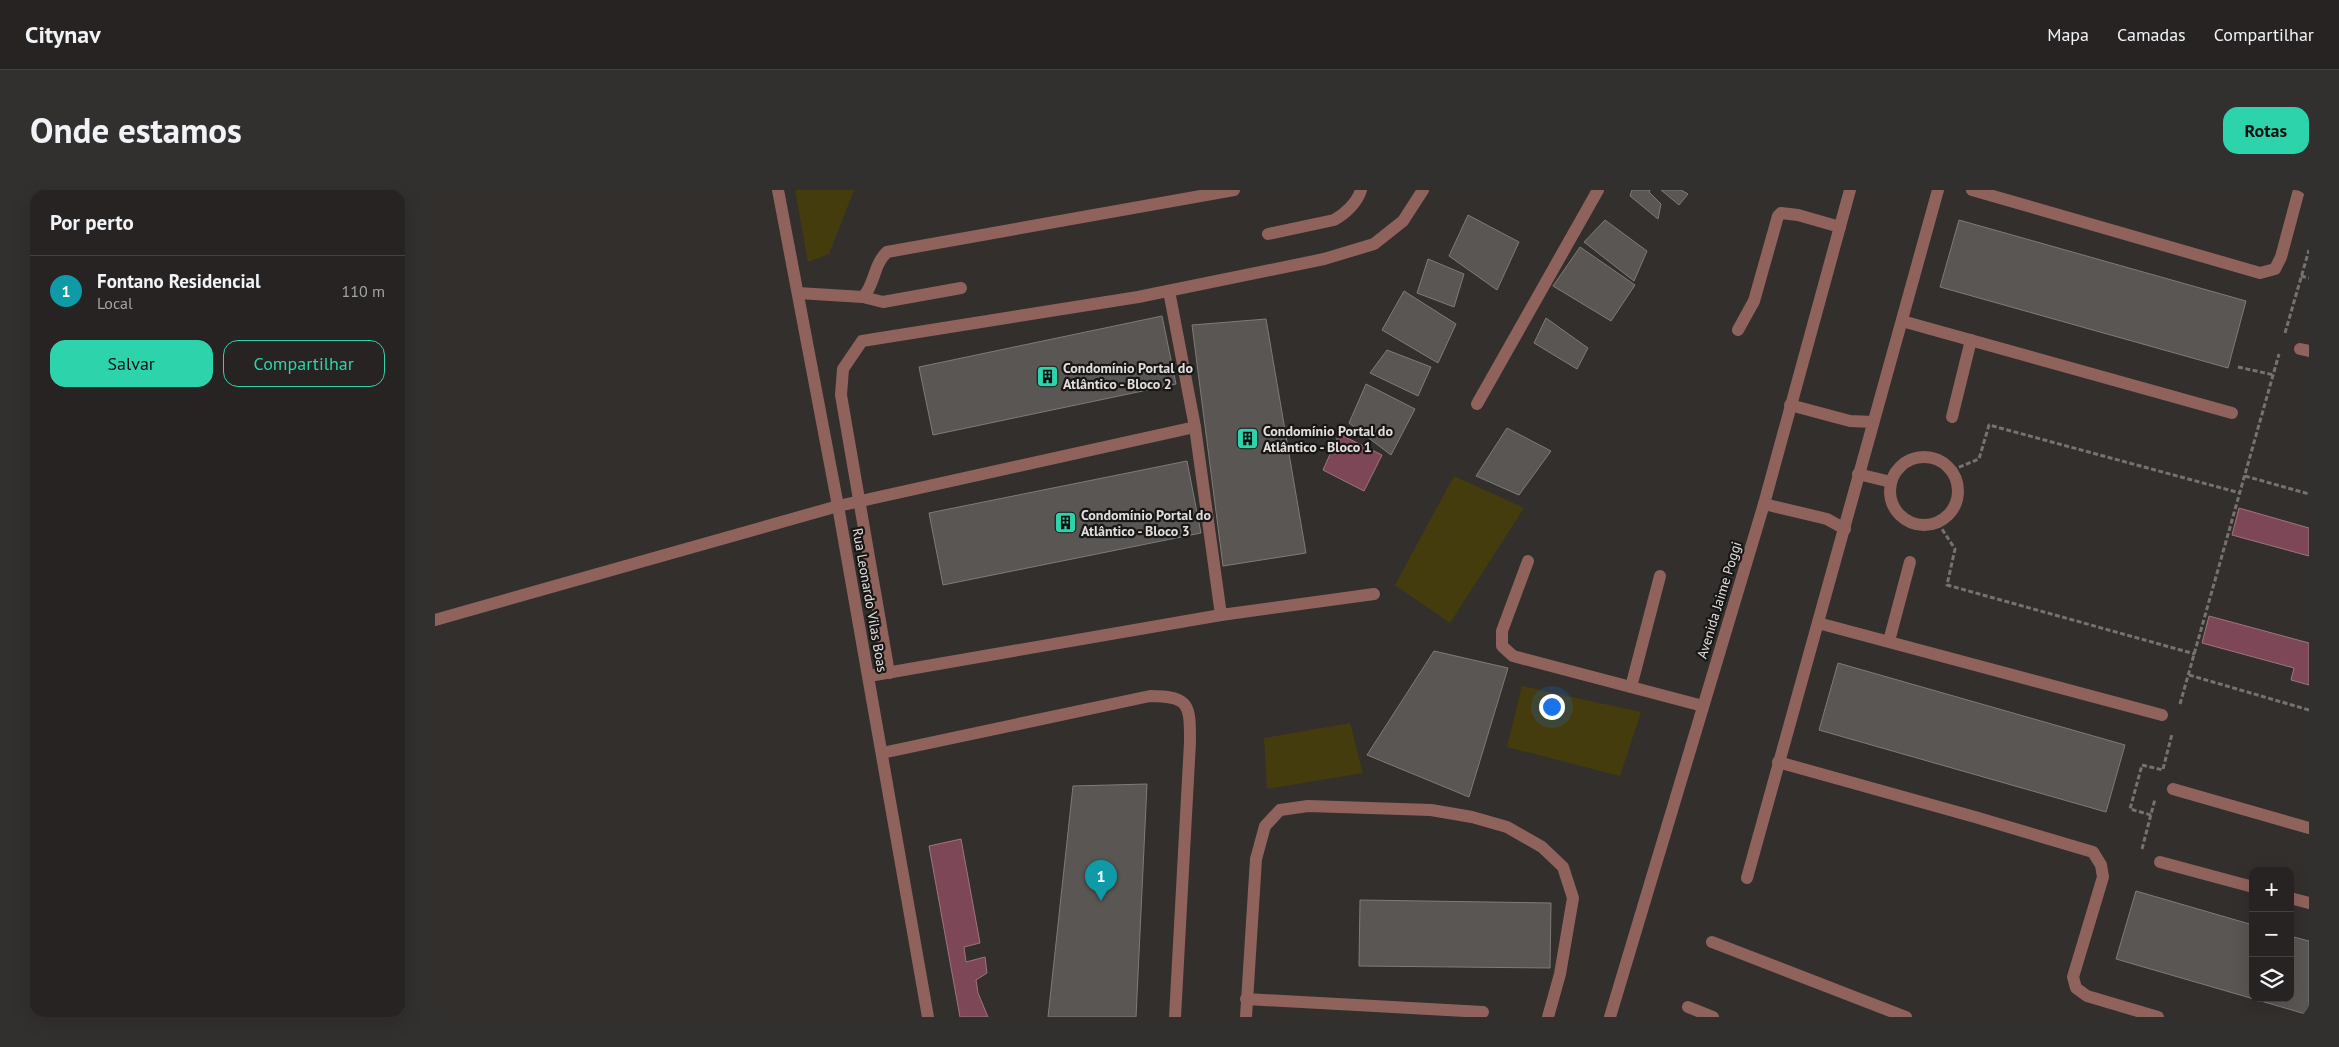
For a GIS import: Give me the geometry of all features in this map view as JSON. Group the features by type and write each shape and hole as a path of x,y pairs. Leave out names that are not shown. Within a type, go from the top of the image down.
{"street":[{"name":"Rua Leonardo Vilas Boas","path":"778,190 869,676 928,1017"},
{"path":"863,298 868,292 879,260 887,252 1235,190"},
{"path":"1268,234 1334,220 1343,215 1359,196 1361,190"},
{"path":"889,673 861,501 841,395 843,369 862,341 1169,291 1324,259 1374,244 1403,221 1423,190"},
{"path":"1477,404 1598,190"},
{"name":"Avenida Jaime Poggi","path":"1610,1017 1764,504 1851,190"},
{"path":"1747,878 1938,190"},
{"path":"1972,190 2260,273 2275,269 2281,257 2299,190"},
{"path":"1738,330 1755,301 1778,216 1781,213 1798,215 1840,227"},
{"path":"798,293 863,298 883,302 961,288"},
{"path":"1169,291 1195,426 1221,615"},
{"path":"1902,321 2232,413"},
{"path":"1952,417 1971,340"},
{"path":"1790,405 1850,421 1873,422"},
{"path":"435,620 838,506 1195,426"},
{"path":"1925,456 1940,460 1952,470 1958,484 1958,500 1950,514 1938,523 1923,526 1909,522 1897,512 1891,498 1891,482 1898,469 1904,464 1910,460 1925,456"},
{"path":"1858,474 1891,482"},
{"path":"1764,504 1827,519 1845,529"},
{"path":"1528,561 1502,631 1502,646 1513,656 1703,706"},
{"path":"1889,641 1910,562"},
{"path":"1631,688 1660,576"},
{"path":"869,676 1221,615 1374,594"},
{"path":"1818,623 2162,715"},
{"path":"882,753 1150,696 1172,696 1182,702 1190,714 1190,742 1175,1017"},
{"path":"1778,762 2093,852 2101,865 2103,877 2073,977 2077,988 2087,996 2158,1017"},
{"path":"2173,789 2309,828"},
{"path":"1246,1017 1256,859 1265,826 1280,810 1308,806 1431,810 1472,817 1507,827 1542,847 1563,867 1573,898 1560,974 1548,1017"},
{"path":"2160,862 2249,886"},
{"path":"2294,899 2309,903"},
{"path":"1712,942 1906,1017"},
{"path":"1246,999 1483,1012"},
{"path":"1688,1007 1713,1017"}],"path":[{"path":"2285,336 2309,250"},
{"path":"2301,276 2309,278"},
{"path":"2179,709 2280,352"},
{"path":"2238,367 2274,375"},
{"path":"1952,470 1979,460 1989,425 2240,493"},
{"path":"2245,476 2309,494"},
{"path":"1938,523 1955,549 1947,585 2195,654"},
{"path":"2189,675 2309,710"},
{"path":"2161,778 2174,726"},
{"path":"2151,815 2130,810 2142,765 2163,770"},
{"path":"2140,857 2157,793"}],"shaded area":[{"path":"795,190 854,190 829,254 808,262"},
{"path":"1339,434 1382,455 1364,491 1323,470"},
{"path":"1454,476 1524,508 1450,623 1395,585"},
{"path":"2239,508 2309,528 2309,556 2232,535"},
{"path":"2209,616 2309,643 2309,685 2291,680 2294,668 2202,643"},
{"path":"1522,686 1641,712 1620,776 1507,747"},
{"path":"1350,723 1363,773 1267,789 1264,738"},
{"path":"961,839 980,943 964,947 966,962 985,957 987,973 976,980 978,993 988,1017 960,1017 929,846"}],"building":[{"path":"1632,190 1650,190 1649,192 1661,204 1658,219 1630,196"},
{"path":"1661,190 1681,190 1688,194 1679,205"},
{"path":"1468,215 1519,242 1497,290 1449,256"},
{"path":"1605,220 1647,251 1634,281 1584,242"},
{"path":"1959,220 2246,301 2228,368 1940,287"},
{"path":"1580,247 1635,285 1611,321 1553,286"},
{"path":"1428,259 1464,274 1454,307 1417,293"},
{"path":"1404,291 1456,324 1438,363 1382,330"},
{"name":"Condomínio Portal do Atlântico - Bloco 2","path":"1162,316 1176,384 933,435 919,367"},
{"path":"1546,318 1588,348 1577,369 1534,343"},
{"name":"Condomínio Portal do Atlântico - Bloco 1","path":"1266,319 1306,553 1223,566 1192,325"},
{"path":"1387,350 1431,367 1418,396 1370,373"},
{"path":"1366,384 1415,409 1391,455 1349,423"},
{"path":"1507,428 1551,451 1519,495 1476,476"},
{"name":"Condomínio Portal do Atlântico - Bloco 3","path":"1187,461 1201,533 943,585 929,513"},
{"path":"1434,651 1508,668 1469,797 1367,755"},
{"path":"1838,663 2125,745 2106,812 1819,730"},
{"path":"1147,784 1136,1017 1048,1017 1073,786"},
{"path":"2136,891 2249,924 2249,998 2116,959"},
{"path":"1360,900 1551,903 1550,968 1359,966"},
{"path":"2294,937 2309,941 2309,1015 2264,1002 2294,1002"}],"place":[{"name":"Condomínio Portal do Atlântico - Bloco 2","path":"1047,376"},
{"name":"Condomínio Portal do Atlântico - Bloco 1","path":"1247,439"},
{"name":"Condomínio Portal do Atlântico - Bloco 3","path":"1065,523"},
{"name":"Fontano Residencial","path":"1101,901"}]}
